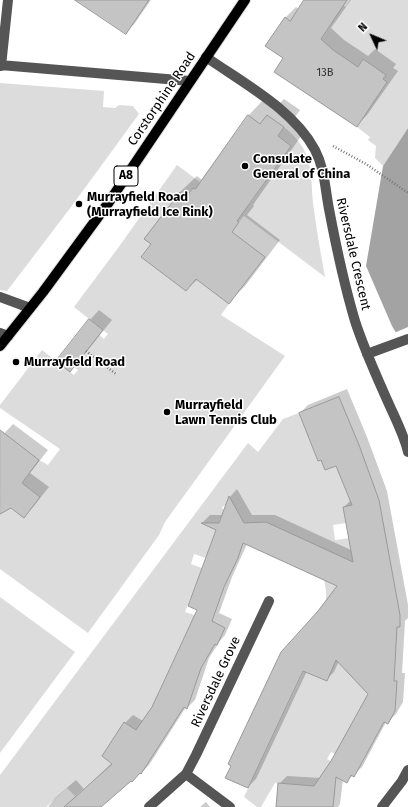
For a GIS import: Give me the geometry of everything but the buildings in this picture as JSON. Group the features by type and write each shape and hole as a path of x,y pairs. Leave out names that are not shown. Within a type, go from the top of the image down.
{"main road":[{"name":"Corstorphine Road","path":"0,346 4,335 30,308 108,202 245,0"}],"street":[{"path":"8,0 1,65 190,81"},
{"name":"Riversdale Crescent","path":"206,57 277,106 298,127 315,150 323,171 327,201 338,255 355,320 366,354 403,435 408,452"},
{"path":"0,297 30,308"},
{"path":"366,354 408,339"},
{"name":"Riversdale Grove","path":"149,807 186,774 269,601"},
{"path":"382,807 402,781 408,770"},
{"path":"186,774 230,807"}],"path":[{"path":"366,164 408,193"},
{"path":"86,351 116,374"}],"shaded area":[{"path":"336,0 346,7 350,0 408,0 408,128 383,166 375,158 376,146 368,140 370,137 357,127 387,82 383,79 386,75 363,59 358,67 320,41 331,25 316,15"},
{"path":"0,83 104,91 103,107 115,108 119,105 133,106 139,114 7,291 0,290"},
{"path":"284,127 300,144 309,163 315,219 325,277 244,216 239,222 193,188 186,197 180,192 145,239 151,244 141,257 186,291 196,279 229,304 221,315 285,356 165,522 159,535 88,633 0,569 0,512 6,505 24,517 40,497 22,483 39,460 48,465 60,449 0,408 0,405 42,350 74,375 78,370 74,367 99,335 104,339 108,334 74,307 177,165 200,182 206,173 250,204 291,146 278,136"},
{"path":"408,128 408,353 392,326 366,266 383,166"},
{"path":"299,413 318,461 332,456 322,462 325,470 336,466 353,505 343,507 346,523 333,525 335,540 359,537 367,696 335,754 331,752 327,759 331,761 324,787 275,783 261,807 257,807 244,797 304,671 327,681 326,590 324,580 250,534 232,502 222,507 242,547 220,518 206,558 194,554 191,564 202,568 185,612 212,621 191,623 158,693 160,694 137,731 124,723 102,756 115,767 108,773 105,770 75,796 67,788 46,807 0,807 0,775 248,443 258,452 283,419"},
{"path":"0,597 75,652 0,753"}],"pier":[{"path":"408,327 408,353 406,354 394,333"}],"place":[{"name":"Consulate General of China","path":"245,166"},
{"name":"Murrayfield Road (Murrayfield Ice Rink)","path":"79,204"},
{"name":"Murrayfield Road","path":"16,362"},
{"name":"Murrayfield Lawn Tennis Club","path":"167,412"}]}
